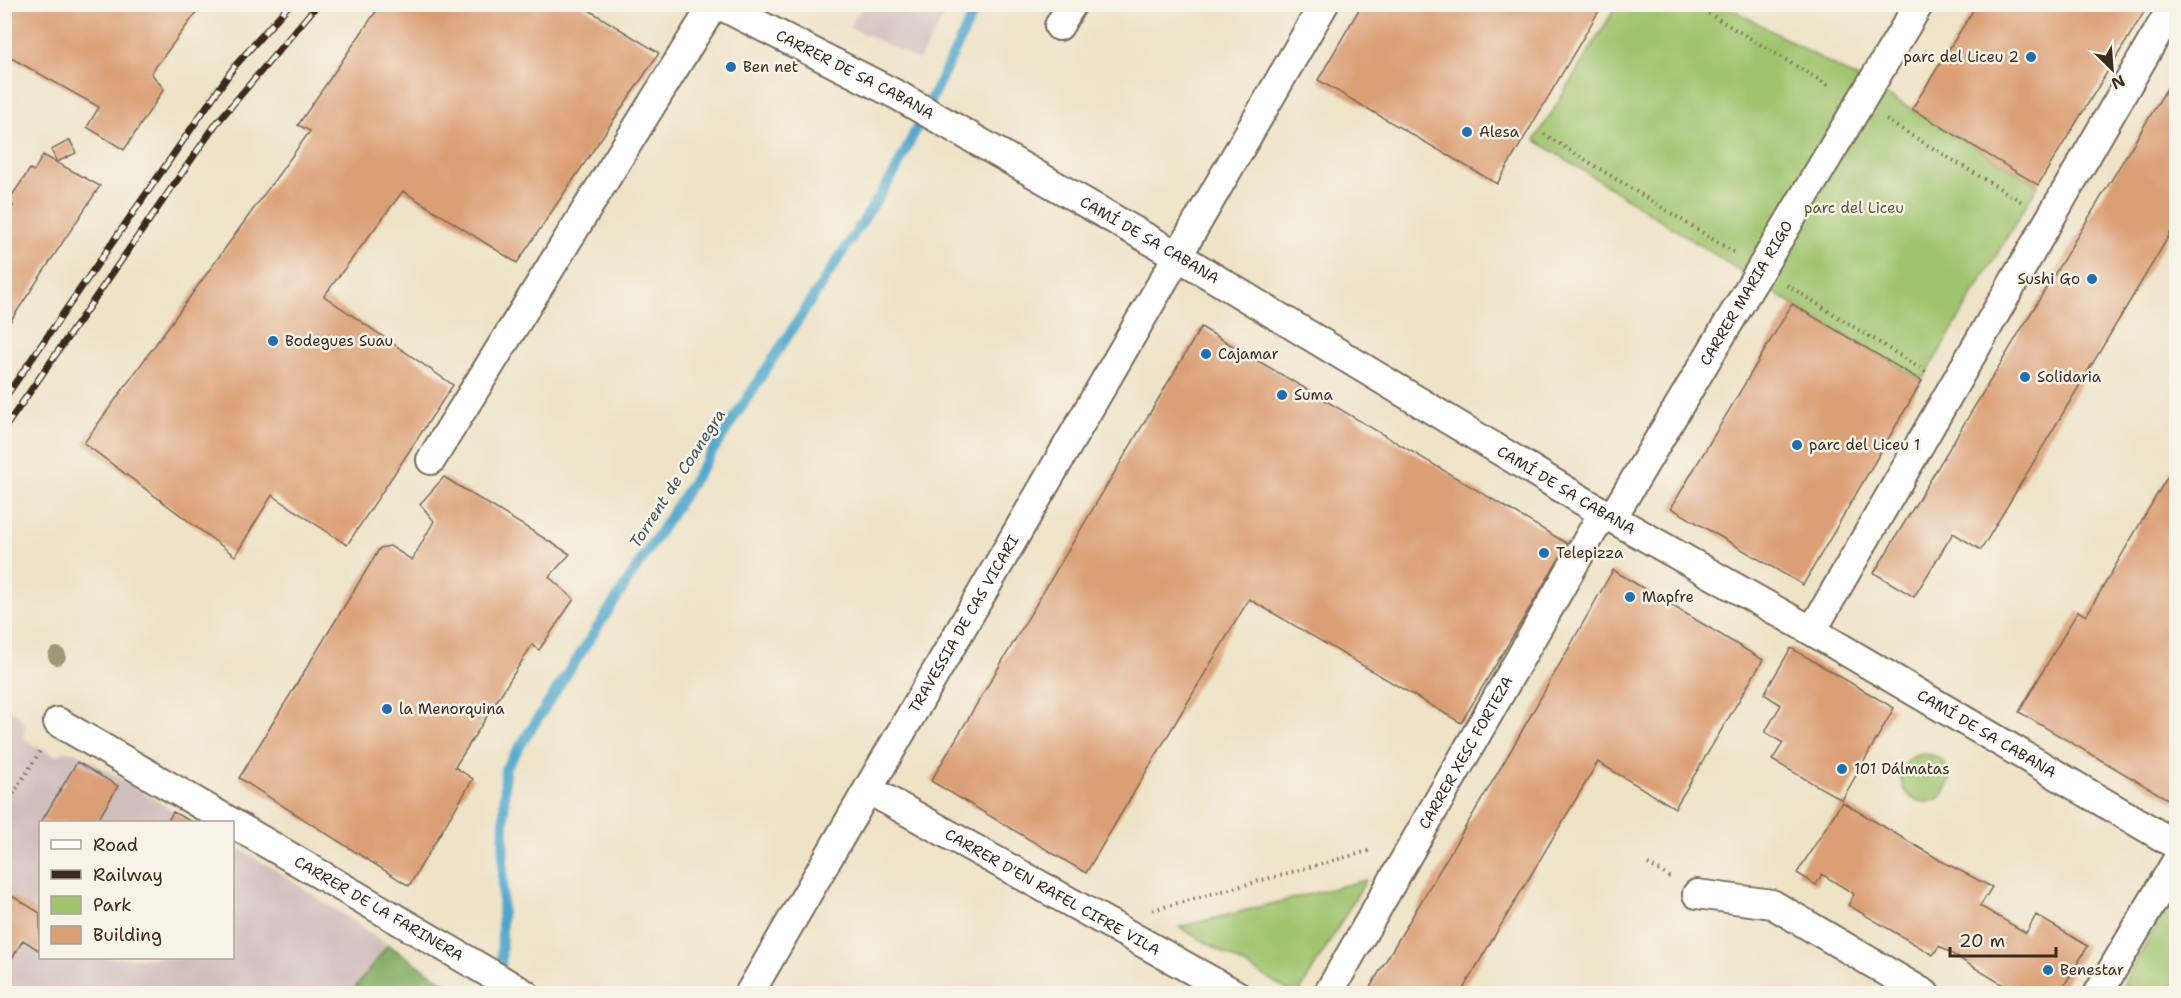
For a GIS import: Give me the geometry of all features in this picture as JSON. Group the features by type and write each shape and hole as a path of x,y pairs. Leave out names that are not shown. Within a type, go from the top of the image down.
{"street":[{"name":"CARRER DE SA CABANA","path":"716,4 899,96 959,130"},
{"path":"431,460 716,4"},
{"name":"TRAVESSIA DE CAS VICARI","path":"749,993 1324,4"},
{"name":"CARRER MARIA RIGO","path":"1607,515 1919,4"},
{"path":"1812,631 2174,4"},
{"name":"CAMÍ DE SA CABANA","path":"959,130 1178,256 1607,515 1812,631 2176,845"},
{"name":"CARRER XESC FORTEZA","path":"1328,993 1607,515"},
{"name":"CARRER DE LA FARINERA","path":"58,722 229,821"},
{"name":"CARRER D'EN RAFEL CIFRE VILA","path":"869,790 1235,993"},
{"name":"CARRER DE LA FARINERA","path":"234,824 525,993"},
{"path":"2098,993 2176,862"},
{"path":"1697,894 1772,904 1925,993"}],"path":[{"path":"4,809 58,722"},
{"path":"1104,920 1151,911 1419,837"}],"shaded area":[{"path":"863,5 951,5 919,60 849,27"},
{"path":"4,707 18,714 25,725 24,738 31,743 56,756 65,751 76,752 190,821 39,821 39,959 234,959 234,847 268,865 461,993 5,993"}],"green space":[{"name":"parc del Liceu","path":"1617,5 1725,5 1912,109 2038,185 1922,381 1792,304 1535,140"},
{"path":"1920,754 1930,754 1945,764 1949,778 1948,787 1939,798 1930,802 1920,802 1905,792 1901,783 1901,773 1911,758"},
{"path":"1366,880 1299,993 1293,993 1179,927"},
{"path":"2176,891 2176,993 2138,993 2123,984"},
{"path":"388,945 461,993 351,993"}],"building":[{"path":"4,4 203,4 151,73 164,89 124,150 87,127 99,107 4,54"},
{"path":"381,4 579,4 659,53 517,263 403,191 324,296 453,385 347,545 272,495 235,556 84,443 310,131 298,125"},
{"name":"Alesa","path":"1362,4 1603,4 1497,184 1318,80"},
{"name":"parc del Liceu 2","path":"1977,4 2149,4 2038,185 1912,109"},
{"path":"2170,83 2176,87 2176,224 1981,550 1953,533 1914,597 1874,573"},
{"path":"70,140 76,153 57,162 51,150"},
{"path":"43,155 100,186 4,331 4,219 13,206 7,203 30,169 34,171"},
{"name":"parc del Liceu 1","path":"1792,304 1922,381 1803,585 1671,508"},
{"path":"1201,327 1568,544 1461,723 1249,599 1086,873 931,781"},
{"path":"2176,462 2176,804 2019,712 2078,611 2086,616"},
{"name":"la Menorquina","path":"444,477 570,554 549,577 574,599 539,650 532,645 455,767 473,779 409,886 239,778 380,548 390,546 412,560 434,521 420,504"},
{"path":"1613,570 1763,660 1675,808 1598,762 1460,994 1366,994 1510,752"},
{"path":"1791,648 1894,708 1842,800 1772,760 1783,743 1765,732 1781,705 1764,694"},
{"path":"77,762 118,786 98,821 42,821"},
{"path":"1842,802 1945,863 1992,887 1980,906 2026,933 2036,915 2088,946 2059,994 2005,994 2002,992 2005,986 1939,946 1933,955 1848,905 1854,894 1822,874 1816,885 1797,873"},
{"path":"173,812 190,821 168,821"},
{"path":"12,896 39,912 39,950 23,940 4,972 4,908"}],"waterway":[{"name":"Torrent de Coanegra","path":"501,975 505,769 895,172 978,4"}],"railway":[{"path":"4,399 234,67 290,4"},
{"path":"4,429 216,124 318,4"}],"place":[{"name":"parc del Liceu 2","path":"2031,57"},
{"name":"Ben net","path":"731,67"},
{"name":"Alesa","path":"1467,132"},
{"name":"Sushi Go","path":"2092,279"},
{"name":"Bodegues Suau","path":"273,341"},
{"name":"Cajamar","path":"1206,354"},
{"name":"Solidaria","path":"2025,377"},
{"name":"Suma","path":"1282,395"},
{"name":"parc del Liceu 1","path":"1797,445"},
{"name":"Telepizza","path":"1544,553"},
{"name":"Mapfre","path":"1630,597"},
{"name":"la Menorquina","path":"387,709"},
{"name":"101 Dálmatas","path":"1842,769"},
{"name":"Benestar","path":"2048,970"}]}
